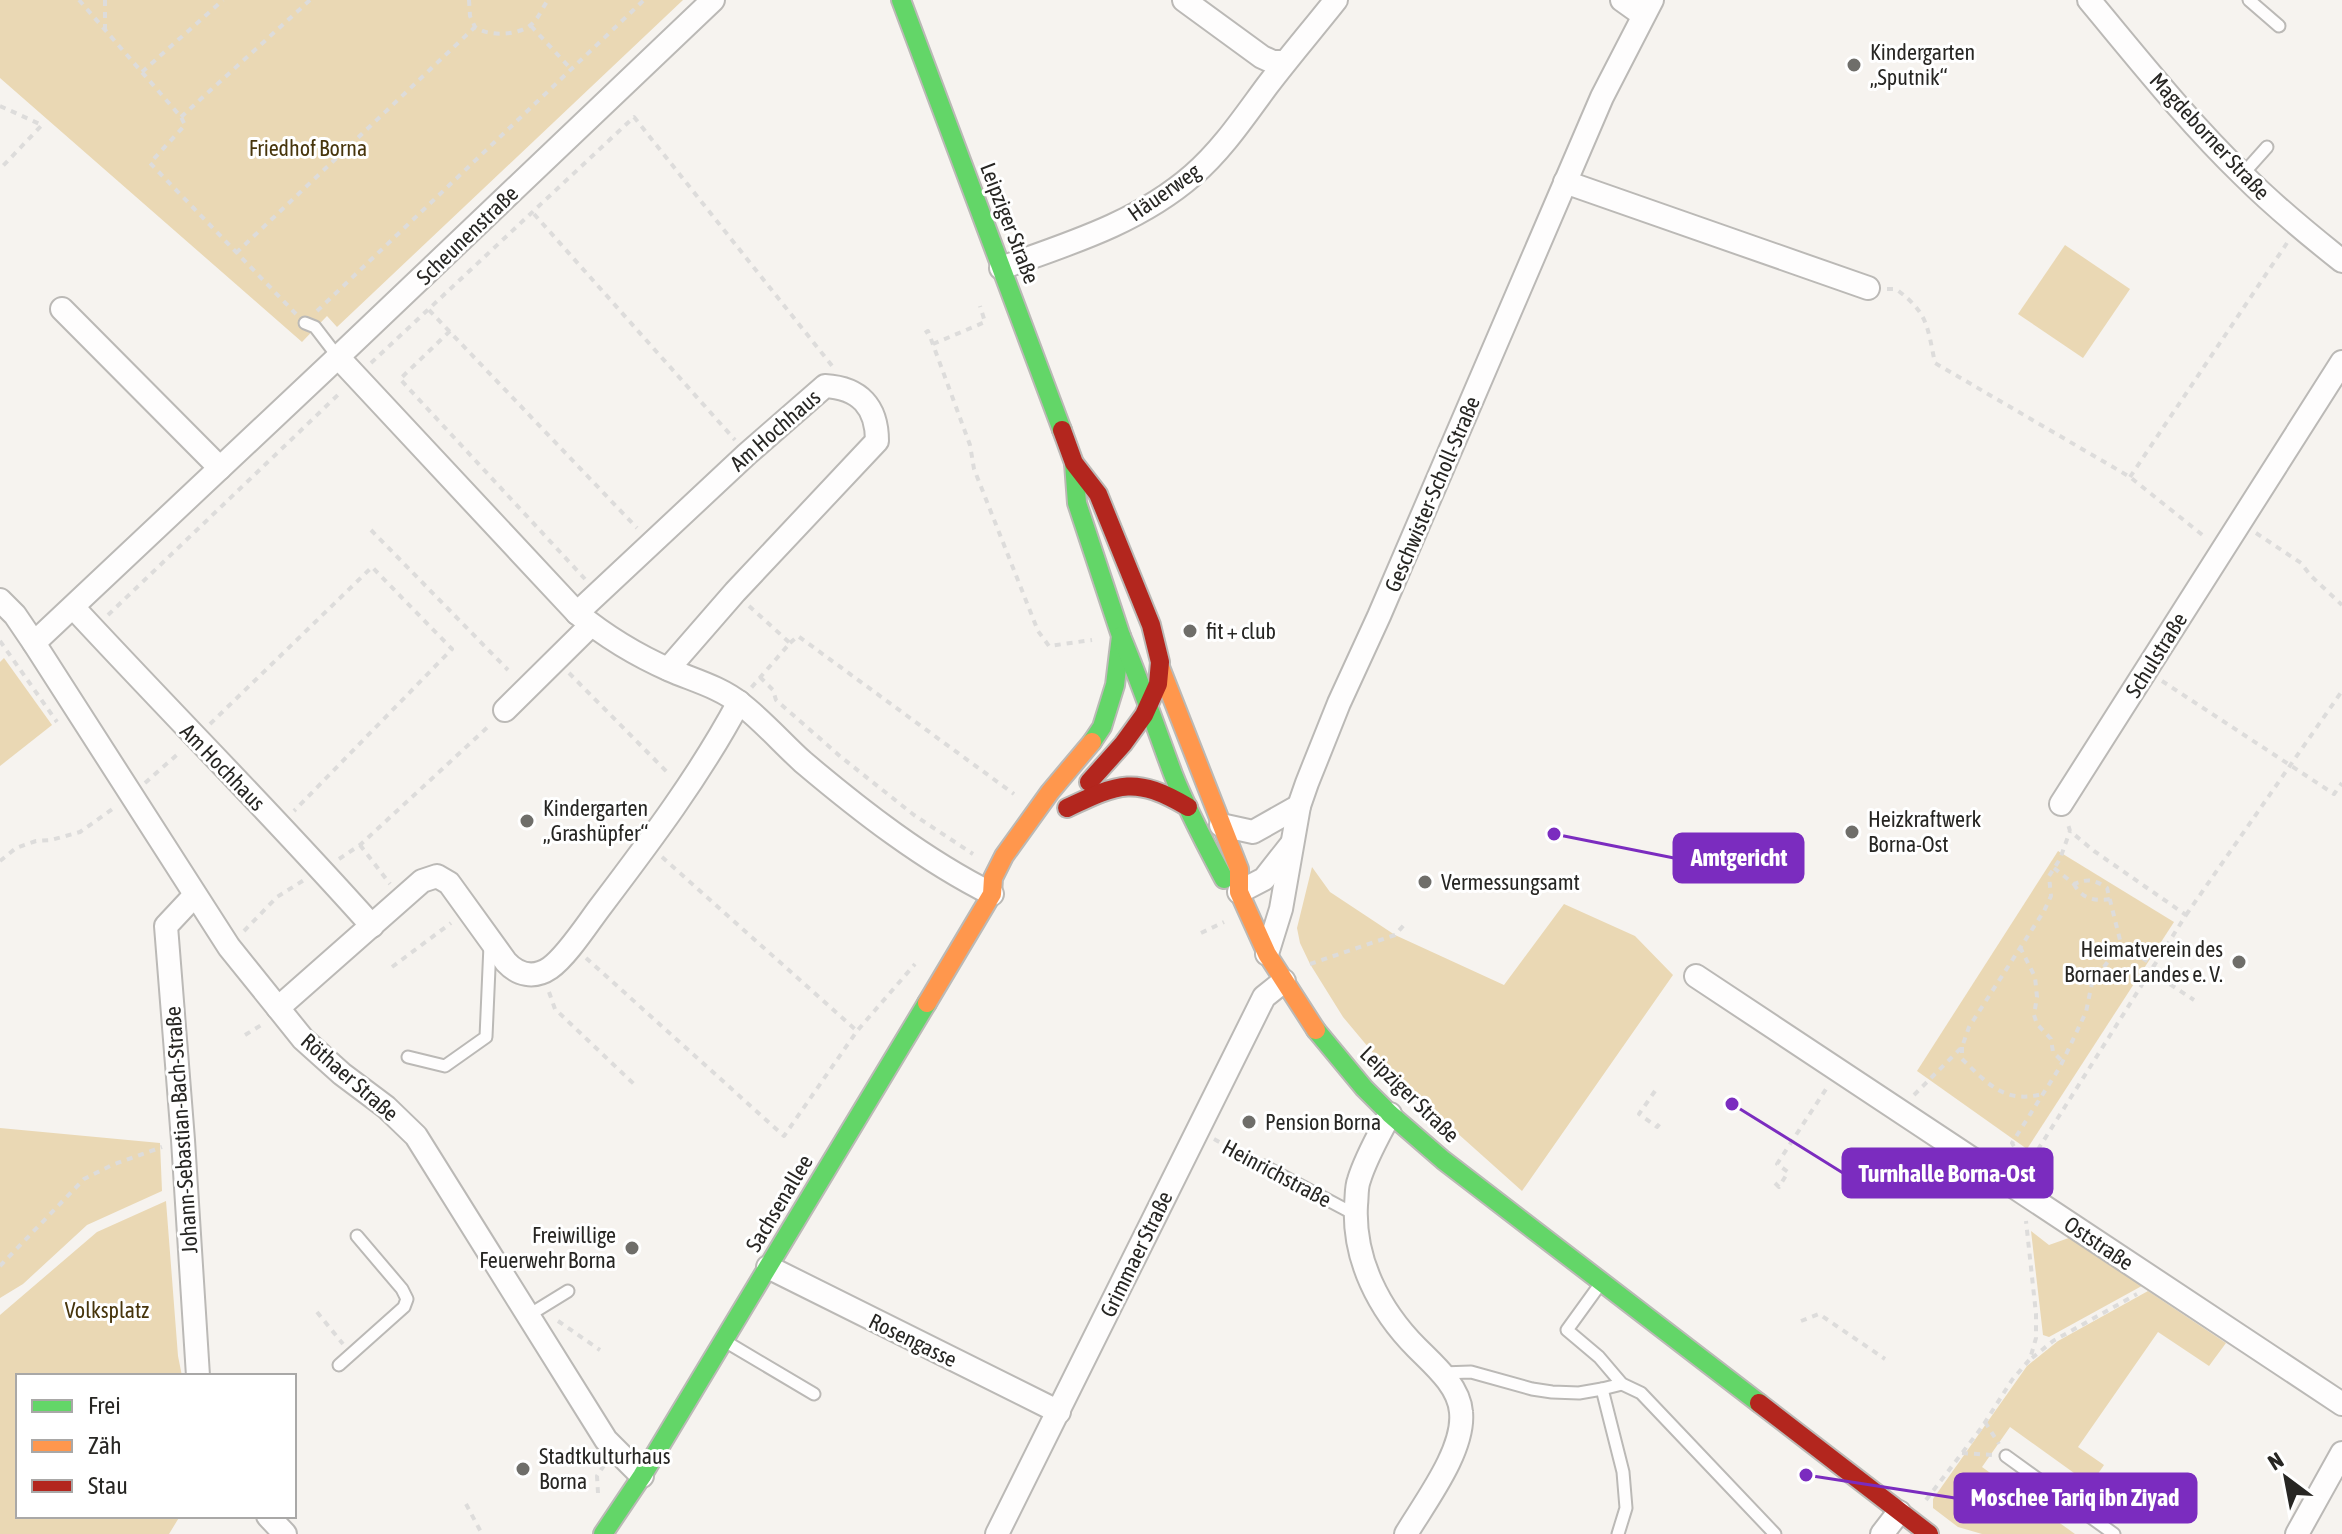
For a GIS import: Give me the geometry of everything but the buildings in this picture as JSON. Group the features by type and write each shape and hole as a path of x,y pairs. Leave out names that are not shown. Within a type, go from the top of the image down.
{"main road":[{"name":"Leipziger Straße","path":"901,0 1074,463 1077,503 1149,714 1221,877 1239,892"},
{"name":"Leipziger Straße","path":"1074,463 1098,494 1151,625 1160,667 1239,869 1239,892 1267,954 1311,1024 1337,1057 1390,1114 1443,1160 1929,1534"},
{"name":"Sachsenallee","path":"603,1534 642,1476 1001,889 993,878 1004,856 1102,727 1115,685 1121,636"},
{"path":"1053,826 1149,714 1160,667"},
{"path":"1092,743 1112,727 1149,714 1181,725"},
{"path":"1067,808 1103,791 1127,784 1160,790 1188,807"}],"street":[{"name":"Scheunenstraße","path":"34,643 713,0"},
{"path":"1184,0 1262,57 1273,62 1285,62"},
{"name":"Häuerweg","path":"1001,268 1124,221 1192,176 1218,151 1336,0"},
{"path":"1622,0 1648,7"},
{"name":"Magdeborner Straße","path":"2089,0 2194,124 2242,175 2298,227 2342,261"},
{"name":"Geschwister-Scholl-Straße","path":"1267,954 1281,909 1299,806 1339,703 1602,97 1648,7"},
{"path":"1565,182 1868,288"},
{"path":"62,309 220,468"},
{"path":"338,357 584,619 620,644 739,702 844,796 949,871 1001,889"},
{"name":"Schulstraße","path":"2061,804 2342,362"},
{"name":"Am Hochhaus","path":"505,710 556,660 598,593 747,454 825,386 853,392 872,413 877,426 877,441 735,592 668,669"},
{"name":"Röthaer Straße","path":"0,600 15,615 34,643 229,947 303,1039 386,1107 416,1136 606,1440 642,1476"},
{"name":"Am Hochhaus","path":"73,607 279,826 328,866 372,926"},
{"path":"278,1008 422,881 437,876 449,883 515,971 529,976 549,969 648,845 715,746 739,702"},
{"path":"1221,825 1253,832 1299,806"},
{"name":"Geschwister-Scholl-Straße","path":"1239,892 1264,879 1293,843"},
{"name":"Johann-Sebastian-Bach-Straße","path":"195,895 166,926 198,1374"},
{"name":"Oststraße","path":"1696,976 1838,1071 2020,1177 2157,1282 2342,1404"},
{"name":"Grimmaer Straße","path":"997,1534 1264,997 1284,981"},
{"name":"Heinrichstraße","path":"1390,1114 1357,1183 1359,1243 1378,1298 1407,1337 1442,1373 1461,1411 1455,1448 1406,1534"},
{"name":"Rosengasse","path":"768,1267 1059,1412"},
{"path":"2297,1534 2342,1453"},
{"path":"1882,1534 1905,1516"},
{"path":"270,1518 285,1534"}],"lane":[{"path":"2249,0 2279,26"},
{"path":"2242,175 2267,147"},
{"path":"305,323 315,327 338,357"},
{"path":"408,1057 445,1066 486,1037 490,940"},
{"name":"Heinrichstraße","path":"1264,1166 1356,1215"},
{"path":"339,1365 404,1307 407,1299 357,1236"},
{"path":"1602,1283 1567,1330 1599,1357 1622,1384 1641,1393 1775,1534"},
{"path":"534,1323 568,1291"},
{"path":"724,1340 814,1394"},
{"path":"1442,1373 1471,1372 1552,1392 1579,1393 1622,1384"},
{"path":"1602,1389 1623,1472 1626,1508 1618,1534"},
{"path":"2006,1456 2114,1534"}],"path":[{"path":"79,0 185,125 150,163 305,323 644,0"},
{"path":"105,0 105,30"},
{"path":"142,72 223,0"},
{"path":"181,117 310,0"},
{"path":"469,0 470,16 475,27 490,33 515,32 531,26 548,0"},
{"path":"531,26 571,69"},
{"path":"236,253 475,27"},
{"path":"0,106 42,125 0,169"},
{"path":"634,117 838,374 825,386"},
{"path":"533,213 747,454"},
{"path":"2130,477 2298,227"},
{"path":"1868,288 1896,289 1921,311 1928,325 1935,363 2130,477 2220,550"},
{"path":"933,344 985,322 980,306"},
{"path":"429,310 651,543"},
{"path":"450,331 400,379 598,593"},
{"path":"925,333 928,331 933,344 970,445 974,469 993,523 1031,616 1049,646 1097,639"},
{"path":"2239,522 2301,563 2342,605"},
{"path":"371,530 508,670"},
{"path":"132,795 372,567 452,649 279,826"},
{"path":"735,592 790,643"},
{"path":"739,702 798,636 1018,797"},
{"path":"0,641 63,730"},
{"path":"556,660 686,791"},
{"path":"2147,671 2334,794 2342,783"},
{"path":"760,677 773,690 776,700 841,757 914,815 978,858"},
{"path":"2020,1177 2186,915 2342,691"},
{"path":"229,947 277,897 360,845 483,731"},
{"path":"0,861 16,848 80,832 115,809 108,798"},
{"path":"2061,804 2070,831 2186,915"},
{"path":"2042,1094 2022,1098 2006,1095 1962,1059 1962,1047 1969,1027 2044,911 2051,896 2049,876 2060,859 2070,831"},
{"path":"360,845 402,899"},
{"path":"648,845 857,1031"},
{"path":"2054,868 2074,884 2079,893 2090,899 2110,899"},
{"path":"2074,884 2085,879 2097,881 2107,888 2121,944 2153,965"},
{"path":"392,967 468,910"},
{"path":"1310,964 1395,935 1404,925"},
{"path":"572,944 784,1136 857,1031 917,962"},
{"path":"2020,1177 2012,1143 2062,1061 2086,1012 2092,983 2121,944"},
{"path":"2020,947 2035,977 2037,997 2034,1015 2037,1024 2051,1039 2053,1052 2062,1061"},
{"path":"542,971 555,1009 636,1086"},
{"path":"2150,971 2194,1000"},
{"path":"1912,1097 1962,1047"},
{"path":"1775,1183 1779,1187 1788,1172 1777,1164 1838,1071"},
{"path":"1655,1091 1639,1114 1657,1127 1661,1122"},
{"name":"Heinrichstraße","path":"1198,1130 1264,1166"},
{"path":"0,1266 84,1179 112,1165 183,1140"},
{"path":"2026,1222 2036,1314 2036,1338 2030,1359"},
{"path":"1905,1516 1962,1453 2030,1359 2053,1341 2157,1282"},
{"path":"317,1312 352,1354"},
{"path":"1801,1321 1819,1314 1885,1359"},
{"path":"534,1323 556,1320 600,1350"},
{"path":"1985,1422 2006,1456"},
{"path":"598,1499 597,1476 615,1449"},
{"path":"1962,1453 2006,1456"},
{"path":"466,1504 482,1534"}],"green space":[{"name":"Friedhof Borna","path":"0,0 683,0 337,327 327,316 302,342 0,78"},
{"path":"2065,245 2130,289 2083,358 2018,314"},
{"path":"4,658 52,725 0,766 0,662"},
{"path":"2058,851 2174,922 2027,1149 1917,1071"},
{"path":"1312,867 1330,892 1395,935 1504,985 1564,904 1635,936 1673,975 1522,1191 1389,1072 1343,1017 1300,943 1297,928"},
{"path":"0,1128 160,1143 162,1191 87,1225 23,1284 0,1298"},
{"name":"Volksplatz","path":"166,1201 182,1374 16,1374 16,1518 179,1518 169,1534 0,1534 0,1315 97,1232"},
{"path":"2031,1231 2049,1245 2080,1234 2149,1282 2049,1337 2043,1335"},
{"path":"2148,1291 2226,1343 2209,1366 2158,1332 2078,1447 2104,1465 2082,1497 2072,1491 2081,1478 2010,1427 1982,1467 2075,1534 1982,1534 1958,1527 1933,1508 1933,1499 2027,1366 2058,1341"}],"traffic: fast":[{"path":"901,0 1062,430"},
{"path":"1074,463 1077,503 1121,636 1115,685 1102,727 1092,742"},
{"path":"1121,636 1178,787 1224,879"},
{"path":"603,1534 642,1476 927,1003"},
{"path":"1316,1030 1364,1088 1443,1160 1759,1403"}],"traffic: slow":[{"path":"1160,667 1239,869 1239,892 1267,954 1316,1030"},
{"path":"927,1003 992,894 993,878 1004,856 1050,792 1092,742"}],"traffic: jam":[{"path":"1062,430 1074,463 1098,494 1151,625 1160,662 1158,684 1144,715 1089,782"},
{"path":"1067,808 1101,793 1128,786 1154,791 1188,807"},
{"path":"1759,1403 1929,1534"}],"place":[{"name":"Kindergarten „Sputnik“","path":"1854,65"},
{"name":"fit + club","path":"1190,631"},
{"name":"Kindergarten „Grashüpfer“","path":"527,821"},
{"name":"Heizkraftwerk Borna-Ost","path":"1852,832"},
{"name":"Amtgericht","path":"1554,834"},
{"name":"Vermessungsamt","path":"1425,882"},
{"name":"Heimatverein des Bornaer Landes e. V.","path":"2239,962"},
{"name":"Turnhalle Borna-Ost","path":"1732,1104"},
{"name":"Pension Borna","path":"1249,1122"},
{"name":"Freiwillige Feuerwehr Borna","path":"632,1248"},
{"name":"Stadtkulturhaus Borna","path":"523,1469"},
{"name":"Moschee Tariq ibn Ziyad","path":"1806,1475"}]}
